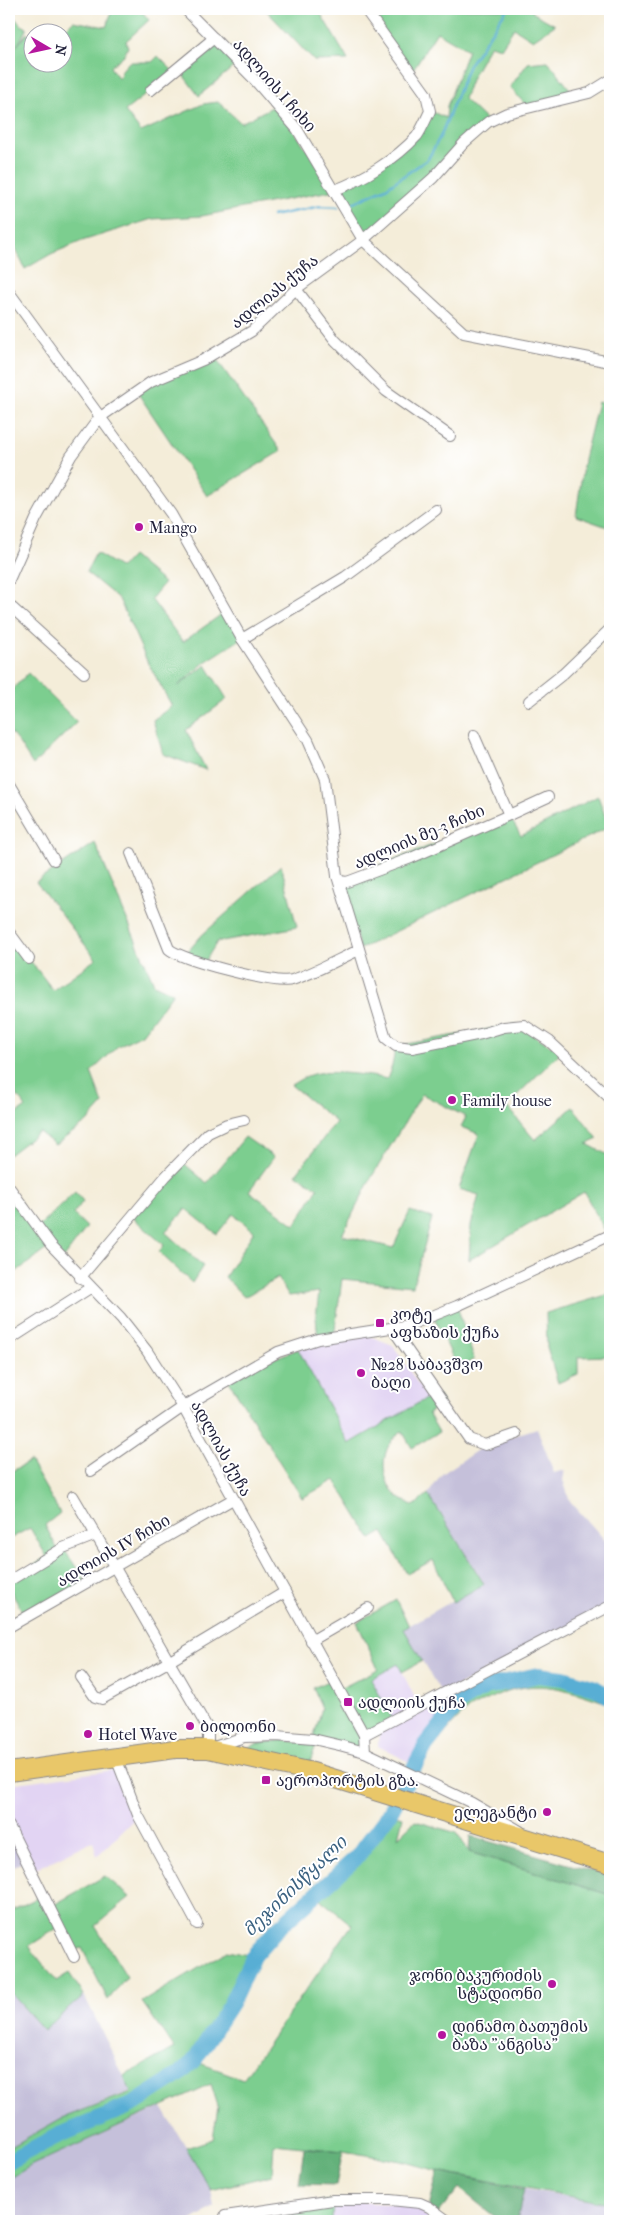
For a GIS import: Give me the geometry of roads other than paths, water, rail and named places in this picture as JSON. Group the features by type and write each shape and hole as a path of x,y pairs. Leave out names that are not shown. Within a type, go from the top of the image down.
{"highway":[{"path":"9,1772 155,1751 208,1749 236,1758"},
{"path":"9,1778 175,1756 236,1758 313,1772 411,1807 610,1872"},
{"path":"411,1807 610,1864"}],"street":[{"name":"ადლიის I ჩიხი","path":"185,9 252,77 297,129 363,240 464,333 610,362"},
{"path":"335,190 350,184 390,160 418,135 430,111 426,94 364,9"},
{"path":"151,90 214,38"},
{"name":"ადლიას ქუჩა","path":"9,580 33,526 71,456 99,418 151,382 203,360 252,331 296,289 363,240 433,178 464,143 488,122 507,113 590,93 610,80"},
{"path":"296,289 335,340 386,391 450,436"},
{"name":"ადლიის მე-3 ჩიხი","path":"9,292 99,418 171,514 242,639 308,740 325,779 337,876 340,881 347,882 411,858 508,815 474,735"},
{"path":"242,639 345,577 436,510"},
{"path":"9,605 84,673"},
{"path":"529,701 564,674 610,629"},
{"path":"9,784 54,860"},
{"path":"508,815 548,797"},
{"path":"132,853 170,949 183,957 266,979 290,981 359,950"},
{"path":"337,876 386,1038 396,1046 412,1048 481,1034 504,1027 524,1025 549,1041 610,1098"},
{"path":"9,932 29,959"},
{"path":"80,1278 166,1176 208,1133 227,1124 244,1120"},
{"name":"ადლიას ქუჩა","path":"9,1187 51,1246 80,1278 121,1318 147,1351 183,1406 364,1735 365,1752"},
{"path":"91,1472 183,1406 278,1352 318,1339 410,1325 457,1306 610,1235"},
{"path":"9,1340 90,1288"},
{"path":"392,1328 469,1439 486,1445 517,1434"},
{"path":"74,1496 208,1729 208,1749 244,1737 276,1736 313,1739 365,1752 502,1819 530,1840"},
{"name":"ადლიის IV ჩიხი","path":"9,1627 233,1498"},
{"path":"9,1581 63,1548 96,1535"},
{"path":"81,1677 95,1697 102,1699 170,1661 285,1592"},
{"path":"364,1735 610,1606"},
{"path":"311,1640 368,1608"},
{"path":"236,1758 244,1737"},
{"path":"118,1763 138,1815 197,1924"},
{"path":"9,1826 74,1957"},
{"path":"225,2216 333,2200 390,2200 420,2203 429,2207 448,2221"}],"waterway":[{"path":"353,203 386,188 428,159 441,135 469,65 507,9"},
{"path":"272,216 321,206 338,207"},
{"name":"მეჯინისწყალი","path":"9,2161 57,2136 134,2104 179,2075 194,2061 231,2003 253,1956 275,1931 356,1858 389,1814 426,1745 459,1703 485,1687 538,1675 563,1678 595,1688 610,1697"}],"place":[{"name":"Mango","path":"139,527"},
{"name":"Family house","path":"452,1100"},
{"name":"კოტე აფხაზის ქუჩა","path":"380,1323"},
{"name":"№28 საბავშვო ბაღი","path":"361,1373"},
{"name":"ადლიის ქუჩა","path":"348,1702"},
{"name":"ბილიონი","path":"190,1726"},
{"name":"Hotel Wave","path":"88,1734"},
{"name":"აეროპორტის გზა.","path":"266,1780"},
{"name":"ელეგანტი","path":"547,1812"},
{"name":"ჯონი ბაკურიძის სტადიონი","path":"552,1984"},
{"name":"დინამო ბათუმის ბაზა \"ანგისა\"","path":"442,2035"}]}
